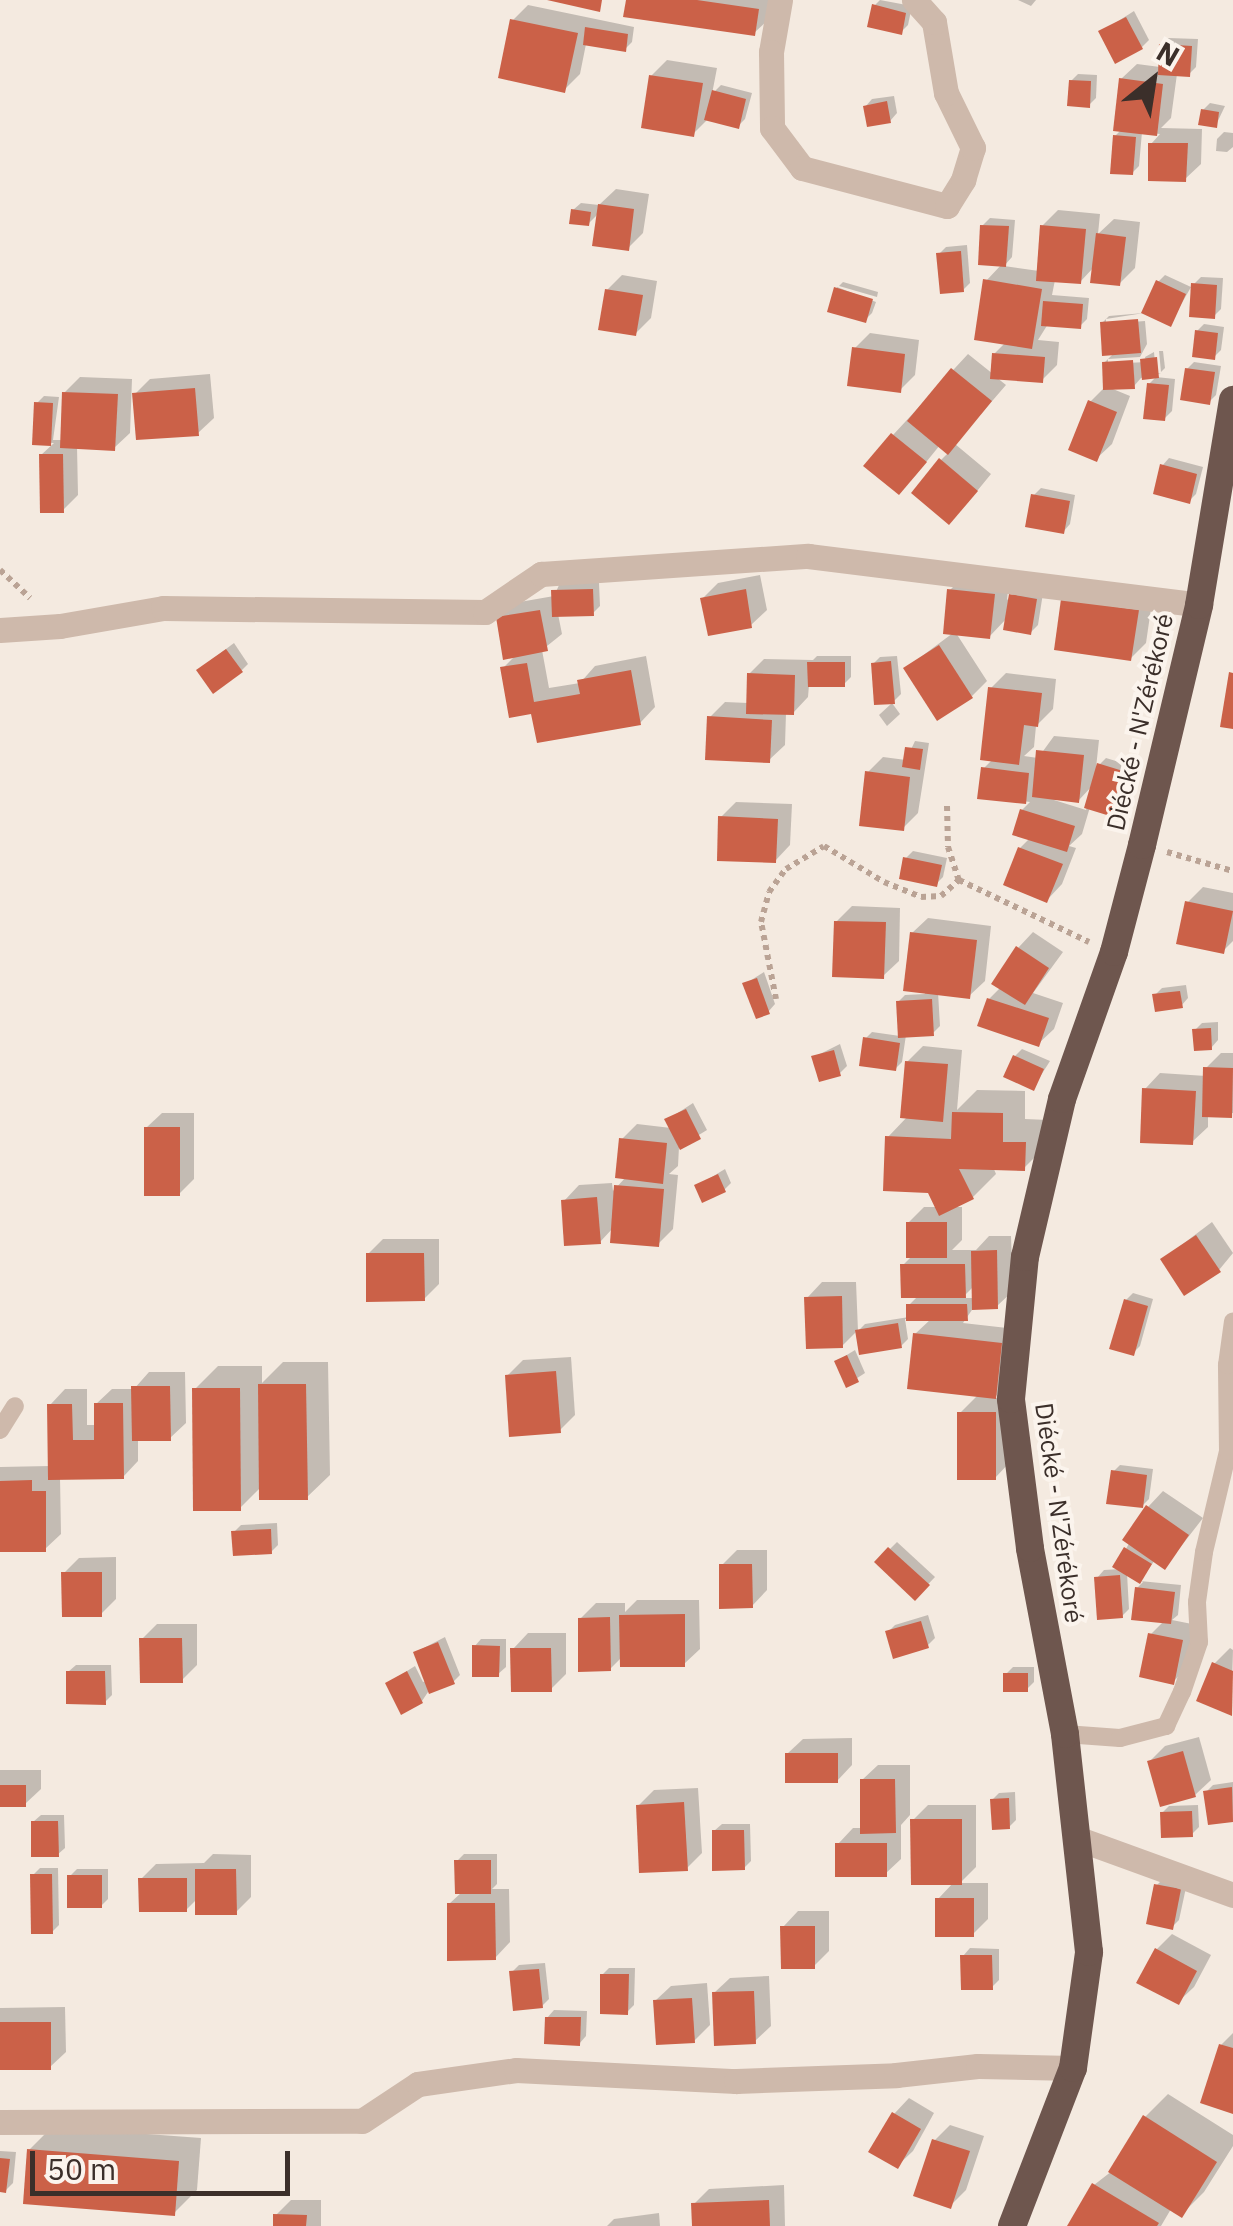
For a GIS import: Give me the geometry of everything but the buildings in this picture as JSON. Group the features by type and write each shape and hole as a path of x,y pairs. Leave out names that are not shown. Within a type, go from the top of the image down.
{"highway":[{"name":"Diécké - N'Zérékoré","path":"1012,2226 1072,2068 1090,1952 1079,1839 1030,1548 1011,1398 1025,1257 1062,1099 1114,952 1142,846 1198,606 1233,400"}],"street":[{"path":"780,0 771,52 772,128 802,168 948,206 963,180 972,148 946,94 934,22 914,0"},
{"path":"0,630 60,626 163,608 485,612 541,574 808,556 1198,606"},
{"path":"1079,1839 1233,1895"},
{"path":"0,2122 362,2121 418,2084 516,2070 736,2081 896,2075 978,2066 1072,2068"}],"lane":[{"path":"1064,1734 1120,1738 1166,1726 1182,1692 1199,1642 1197,1602 1204,1552 1228,1451 1227,1365 1233,1321"},
{"path":"0,1430 15,1406"}],"path":[{"path":"947,806 948,847 960,880 1025,915 1114,952"},
{"path":"776,1000 761,922 770,892 786,869 824,846 884,882 921,896 941,896 960,880"},
{"path":"1142,846 1233,871"}]}
